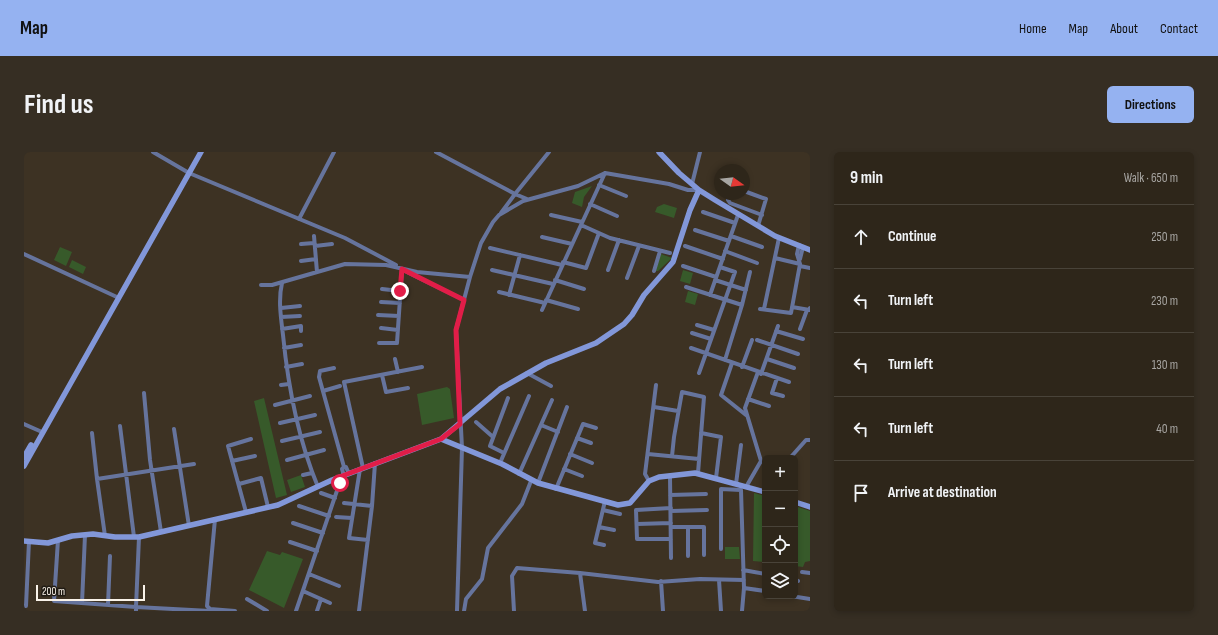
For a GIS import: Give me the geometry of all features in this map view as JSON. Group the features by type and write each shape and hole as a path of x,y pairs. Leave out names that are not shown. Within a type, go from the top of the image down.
{"street":[{"path":"153,152 187,172 344,238 464,300"},
{"path":"24,457 117,297 187,172 196,152"},
{"path":"187,172 201,152"},
{"path":"298,219 334,152"},
{"path":"436,152 527,199"},
{"path":"457,611 462,448 456,330 470,277 484,236 549,152"},
{"path":"659,152 679,173 699,190 779,238 810,250"},
{"path":"692,184 700,152"},
{"path":"499,215 527,199 578,186 605,173 669,184 688,190 699,190"},
{"path":"542,310 605,173"},
{"path":"599,185 626,196"},
{"path":"25,608 26,541 48,543 85,535 137,537 278,505 345,475 441,439 500,389 546,363 596,343 624,324 632,315 644,295 673,262 690,210 699,190"},
{"path":"750,193 766,199 758,226"},
{"path":"728,200 730,203 762,215"},
{"path":"590,204 617,216"},
{"path":"702,212 735,223"},
{"path":"710,295 738,214"},
{"path":"551,215 581,223 599,233 619,240 670,253"},
{"path":"695,230 729,241"},
{"path":"490,248 586,268 599,233"},
{"path":"314,236 317,272"},
{"path":"731,236 762,247"},
{"path":"542,237 572,244"},
{"path":"779,238 762,309 791,313 800,263 801,246"},
{"path":"608,270 619,240"},
{"path":"300,244 332,244"},
{"path":"627,278 639,246"},
{"path":"685,246 723,258"},
{"path":"654,271 660,251"},
{"path":"726,251 757,263"},
{"path":"24,254 117,297"},
{"path":"509,295 520,255"},
{"path":"774,258 800,263 810,268"},
{"path":"301,260 316,259"},
{"path":"261,285 272,286 317,272 351,264 378,264 402,269 470,277"},
{"path":"682,266 746,290"},
{"path":"699,373 735,272 720,267"},
{"path":"379,343 396,344 402,269"},
{"path":"492,270 584,289"},
{"path":"725,360 742,305 750,272"},
{"path":"282,283 280,291 281,317 286,367 306,455 318,487"},
{"path":"686,287 742,305"},
{"path":"382,289 400,291"},
{"path":"499,292 578,309"},
{"path":"381,302 400,303"},
{"path":"281,308 300,306"},
{"path":"792,307 809,310 800,330"},
{"path":"378,315 399,316"},
{"path":"281,317 300,316"},
{"path":"697,325 714,330"},
{"path":"282,329 301,326 301,331"},
{"path":"762,459 746,415 745,408 772,345 778,326"},
{"path":"381,328 398,330"},
{"path":"776,331 803,339"},
{"path":"692,333 711,339"},
{"path":"742,367 752,340"},
{"path":"757,340 798,354"},
{"path":"284,348 301,345"},
{"path":"691,348 742,367 789,382"},
{"path":"395,359 398,372"},
{"path":"766,359 794,368"},
{"path":"732,363 721,395 746,415"},
{"path":"286,367 302,364"},
{"path":"368,540 349,538 361,469 344,382 422,367"},
{"path":"296,611 335,498 345,475 346,467 344,467 319,373 320,371 334,368"},
{"path":"527,374 551,386"},
{"path":"382,375 386,392 408,388"},
{"path":"777,378 772,393 783,396"},
{"path":"281,386 289,384"},
{"path":"649,481 646,474 656,385"},
{"path":"323,391 340,386"},
{"path":"672,456 682,392 704,397 698,474"},
{"path":"144,393 152,471 161,532"},
{"path":"275,405 310,396"},
{"path":"500,463 529,396"},
{"path":"504,452 490,446 508,398"},
{"path":"748,399 769,406"},
{"path":"519,474 552,400"},
{"path":"538,483 568,407"},
{"path":"654,407 678,411"},
{"path":"280,423 314,414"},
{"path":"476,422 493,437"},
{"path":"24,424 40,431"},
{"path":"541,424 558,432"},
{"path":"556,489 583,424 596,428"},
{"path":"120,426 126,475 137,537 136,609"},
{"path":"174,429 189,526"},
{"path":"24,466 40,431"},
{"path":"282,442 320,432"},
{"path":"92,433 105,536"},
{"path":"701,433 721,437 716,478"},
{"path":"577,438 590,443"},
{"path":"246,512 228,446 251,439"},
{"path":"441,439 500,463 538,483 618,505 630,503 649,481 670,476 698,474 762,491"},
{"path":"793,455 806,440 810,440"},
{"path":"736,484 741,445"},
{"path":"288,460 324,450"},
{"path":"570,454 592,463"},
{"path":"648,454 699,459"},
{"path":"232,461 255,456"},
{"path":"359,611 372,506 375,463"},
{"path":"746,487 762,463"},
{"path":"97,479 194,464"},
{"path":"564,469 582,476"},
{"path":"303,475 312,473"},
{"path":"670,476 671,558"},
{"path":"239,484 261,478 268,507"},
{"path":"464,611 466,599 482,579 488,548 522,504 531,480"},
{"path":"721,548 721,489 741,490 744,580 742,611"},
{"path":"321,493 335,498"},
{"path":"670,495 706,494"},
{"path":"604,545 595,543 605,502"},
{"path":"344,503 372,506"},
{"path":"798,503 810,507"},
{"path":"299,506 329,516"},
{"path":"603,510 620,514"},
{"path":"671,539 637,539 636,510 707,510"},
{"path":"336,517 352,518"},
{"path":"210,610 207,606 207,600 215,519"},
{"path":"293,523 323,533"},
{"path":"636,524 704,527 704,555"},
{"path":"599,527 614,530"},
{"path":"688,527 688,556"},
{"path":"82,603 85,535"},
{"path":"58,540 54,601 108,605 136,609 235,611"},
{"path":"290,542 317,551"},
{"path":"108,605 110,556"},
{"path":"514,611 512,576 517,568 661,581 744,580"},
{"path":"743,570 762,573"},
{"path":"802,572 810,573"},
{"path":"580,573 585,611"},
{"path":"308,574 339,586"},
{"path":"719,580 721,611"},
{"path":"661,581 663,611"},
{"path":"744,588 762,591"},
{"path":"303,591 330,603"},
{"path":"798,597 810,599"},
{"path":"247,599 266,611"},
{"path":"317,611 321,599"}],"green space":[{"path":"592,186 584,197 582,207 572,203 575,192"},
{"path":"664,204 677,208 674,218 655,212 657,207"},
{"path":"60,247 72,252 66,266 54,260"},
{"path":"661,254 672,258 658,271 655,271"},
{"path":"72,260 86,267 83,274 69,267"},
{"path":"683,270 693,273 690,284 680,281"},
{"path":"688,291 698,294 695,305 685,302"},
{"path":"447,387 450,389 454,418 422,425 417,394"},
{"path":"264,398 287,495 276,498 254,401"},
{"path":"301,475 305,487 291,492 287,480"},
{"path":"754,493 762,495 762,562 753,561"},
{"path":"798,507 810,511 810,561 805,562 803,567 798,566"},
{"path":"725,547 739,547 740,559 725,559"},
{"path":"267,551 280,555 282,552 303,559 284,608 249,590"}],"route":[{"path":"340,483 342,476 441,439 460,424 456,330 457,321 464,300 402,269 400,291"}]}
